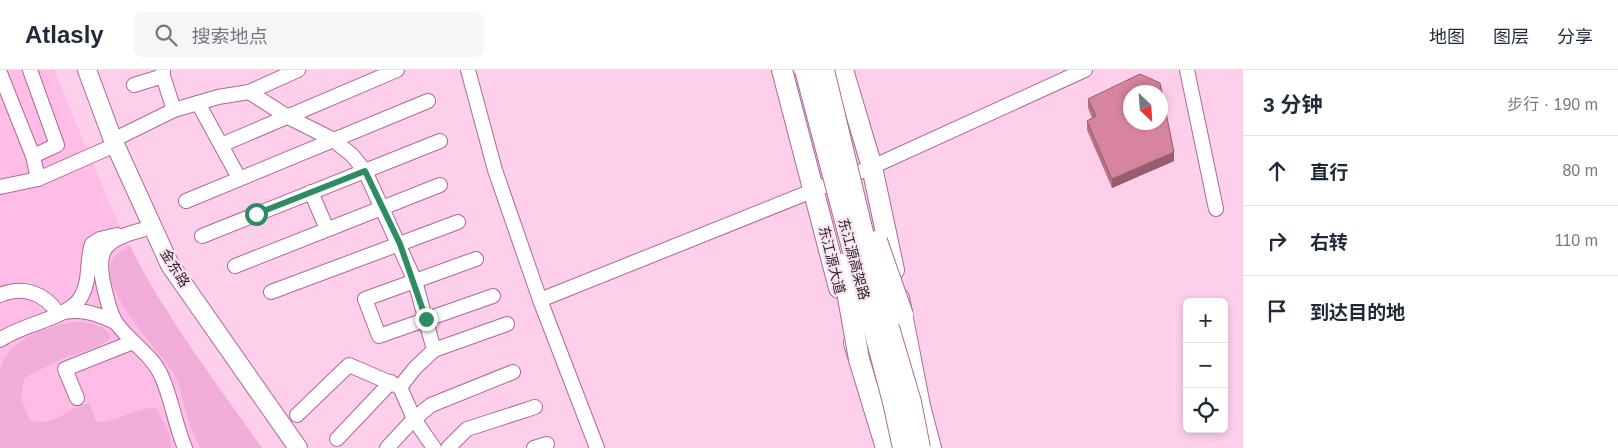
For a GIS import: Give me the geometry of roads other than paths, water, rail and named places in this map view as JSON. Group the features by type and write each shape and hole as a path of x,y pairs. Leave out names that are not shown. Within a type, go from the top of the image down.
{"highway":[{"name":"东江源大道","path":"782,70 845,314 886,448"},
{"path":"795,70 846,284 859,359"},
{"name":"东江源高架路","path":"805,70 894,402 903,448"},
{"name":"东江源高架路","path":"824,70 872,270 910,402 920,448"},
{"path":"835,70 878,246 902,314"},
{"path":"843,70 872,167 920,406 931,448"}],"main road":[{"name":"金东路","path":"76,70 109,145 170,265 298,448"},
{"name":"金东路","path":"87,70 133,232 286,448"}],"street":[{"path":"30,70 58,145 33,156"},
{"path":"0,187 38,179 109,145 174,110 249,92 298,70"},
{"path":"221,145 397,70"},
{"path":"468,70 495,170 540,300 597,448"},
{"path":"540,300 872,167 1085,70"},
{"path":"1187,70 1216,209"},
{"path":"0,73 33,156 38,179"},
{"path":"134,85 163,73 174,110"},
{"path":"249,92 288,117 332,139 352,155 365,171 400,244 415,281 434,350"},
{"path":"186,201 332,139 428,101"},
{"path":"198,103 239,178"},
{"path":"202,236 440,141"},
{"path":"235,266 440,185"},
{"path":"311,192 327,229"},
{"path":"271,292 458,222"},
{"path":"0,340 71,307 81,298 87,283 92,244 100,239 133,232"},
{"path":"133,232 110,241 101,253 100,270 108,306 115,322 152,361 161,374 185,448"},
{"path":"476,260 365,299 380,336 493,296"},
{"path":"0,296 18,290 34,293 48,301 58,314"},
{"path":"58,314 74,310 86,311 115,322"},
{"path":"337,439 434,350 507,324"},
{"path":"77,398 66,369 133,342"},
{"path":"298,415 349,365 395,384 414,419 434,448"},
{"path":"387,448 414,419 431,405 513,372"},
{"path":"448,448 467,429 535,407"}]}
